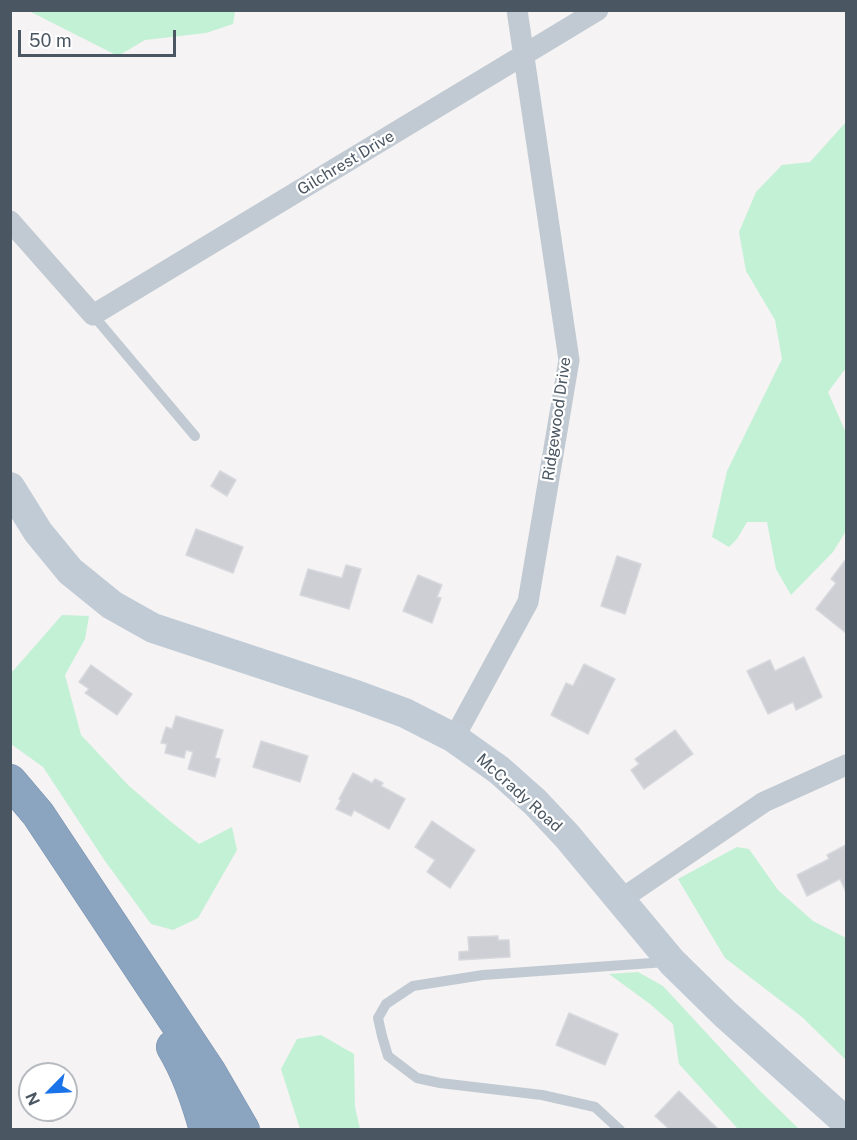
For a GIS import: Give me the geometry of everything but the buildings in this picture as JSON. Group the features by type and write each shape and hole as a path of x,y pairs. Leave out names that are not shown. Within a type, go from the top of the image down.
{"highway":[{"path":"10,781 27,798 45,824 210,1073 243,1130"},
{"path":"10,807 171,1044 188,1076 206,1130"}],"main road":[{"name":"McCrady Road","path":"11,488 38,532 70,571 112,605 153,628 405,713 454,738 499,770 535,802 567,836 672,962 725,1014 846,1122"}],"street":[{"name":"Ridgewood Drive","path":"454,738 528,602 568,360 517,10"},
{"name":"Gilchrest Drive","path":"93,315 598,10"},
{"path":"10,221 93,315"},
{"path":"620,900 764,802 846,765"}],"lane":[{"path":"93,315 195,436"},
{"path":"620,1130 595,1107 542,1095 440,1083 417,1077 388,1056 378,1018 386,1004 413,986 483,975 672,962"}],"green space":[{"path":"235,10 233,24 206,33 145,40 118,56 29,11"},
{"path":"846,122 846,368 828,392 846,433 846,531 833,552 791,595 776,569 767,522 747,522 737,539 729,547 712,537 727,471 782,359 775,320 746,271 739,232 756,192 782,165 810,162"},
{"path":"62,615 89,616 85,639 65,675 81,735 129,786 199,844 232,827 237,850 198,918 173,930 151,924 105,861 43,767 11,744 11,671"},
{"path":"737,847 749,849 778,890 813,921 846,938 846,1060 802,1017 725,958 678,879"},
{"path":"638,972 663,986 761,1092 799,1129 738,1129 679,1064 673,1024 609,974"},
{"path":"321,1035 354,1054 355,1107 360,1129 300,1129 281,1069 297,1039"}]}
